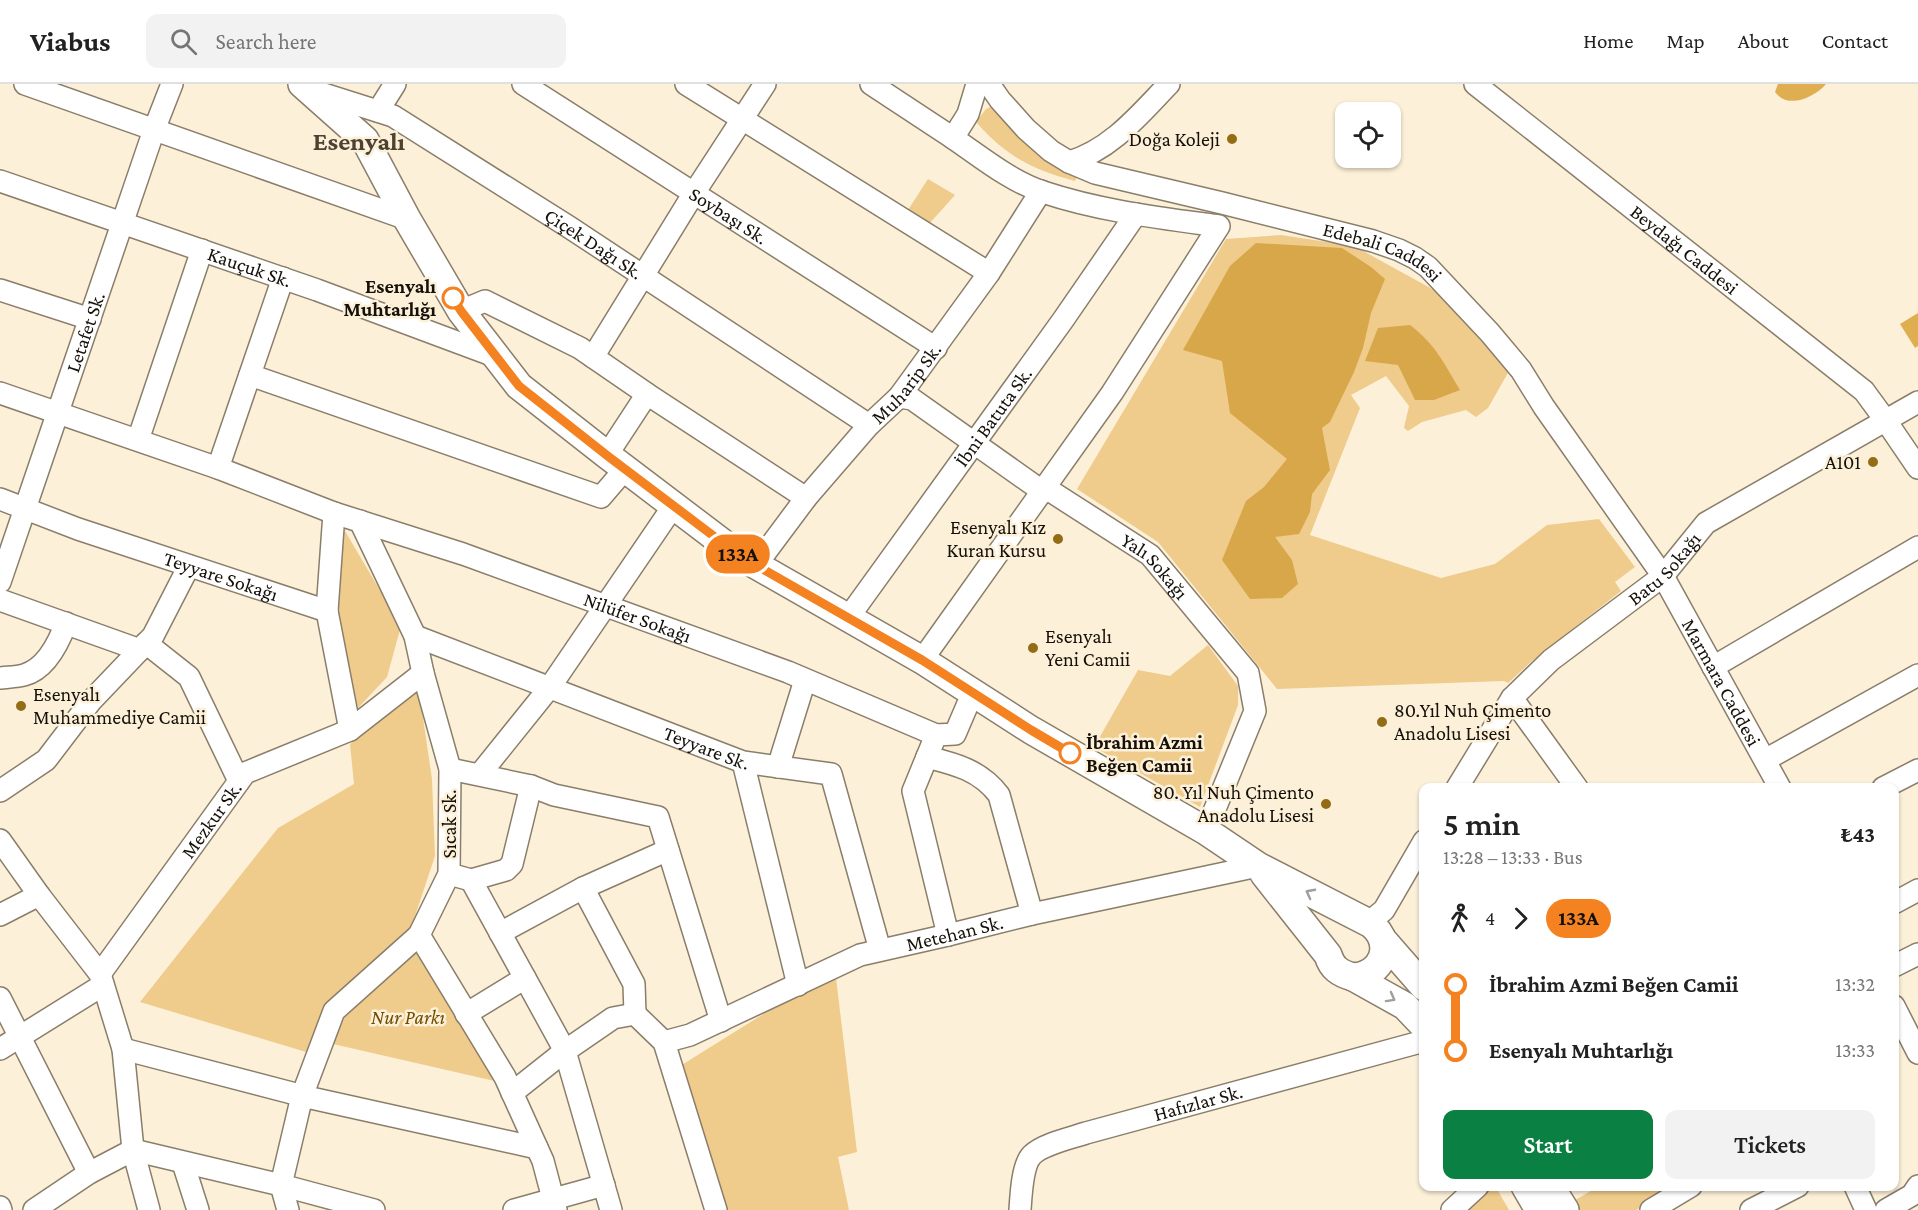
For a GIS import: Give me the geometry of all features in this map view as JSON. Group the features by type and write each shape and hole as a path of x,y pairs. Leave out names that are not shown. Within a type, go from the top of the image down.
{"main road":[{"path":"304,86 365,140 407,219 461,311 519,386 740,556 922,660 1031,730 1206,831 1258,866 1375,925 1419,981"},
{"path":"1258,866 1328,954"},
{"path":"1375,925 1352,920 1343,922 1335,928 1327,945 1331,963 1344,975 1353,977 1405,1006 1419,1021"},
{"path":"1353,977 1371,972 1382,958 1384,949 1375,925"},
{"path":"1528,1191 1539,1210"},
{"path":"1553,1191 1565,1210"}],"street":[{"path":"25,84 407,219"},
{"name":"Letafet Sk.","path":"0,582 154,130 172,84"},
{"path":"378,111 396,84"},
{"name":"Soybaşı Sk.","path":"523,84 936,348"},
{"path":"686,84 989,273"},
{"path":"593,357 694,193 765,84"},
{"path":"871,84 1001,171 1041,191 1136,214 1219,226 1112,393 922,660"},
{"path":"953,138 968,114 977,84"},
{"name":"Edebali Caddesi","path":"989,84 1026,129 1051,151 1095,173 1373,241 1400,250 1428,267 1521,370 1544,407 1663,576"},
{"path":"1069,162 1089,154 1122,133 1169,84"},
{"name":"Beydağı Caddesi","path":"1475,84 1864,391 1918,468"},
{"name":"Çiçek Dağı Sk.","path":"304,86 393,116 569,227 869,425"},
{"path":"1119,180 1114,169 1114,155 1122,133"},
{"name":"Kauçuk Sk.","path":"0,181 283,278 497,357"},
{"name":"Muharip Sk.","path":"756,565 807,498 869,425 899,397 989,273 1041,191"},
{"name":"İbni Batuta Sk.","path":"848,618 1136,214"},
{"path":"138,440 202,250"},
{"path":"218,468 283,278"},
{"path":"0,290 90,319"},
{"path":"461,311 485,301 580,348 807,498"},
{"path":"250,375 601,497 647,394"},
{"name":"Nilüfer Sokağı","path":"0,393 218,468 334,513 463,554 604,605 804,680 936,735"},
{"name":"Yalı Sokağı","path":"899,397 912,399 1042,491 1052,492 1150,555 1248,673 1255,711 1206,831"},
{"name":"Batu Sokağı","path":"1459,783 1512,698 1551,660 1663,576 1706,523 1918,402"},
{"name":"Teyyare Sokağı","path":"0,499 78,530 327,611"},
{"path":"480,774 550,687 674,506"},
{"path":"334,513 327,611 350,730"},
{"name":"Sıcak Sk.","path":"360,521 415,636 450,769 449,874 418,935"},
{"path":"1713,667 1918,547"},
{"path":"0,791 46,760 91,701 153,636 189,566"},
{"name":"Marmara Caddesi","path":"1663,576 1778,783"},
{"path":"0,600 143,647 189,677 239,781"},
{"path":"0,678 27,675 41,665 58,645 66,623"},
{"name":"Teyyare Sk.","path":"415,636 742,762 831,774 880,950"},
{"name":"Mezkur Sk.","path":"102,980 245,773 350,730 423,673"},
{"path":"1766,760 1918,675"},
{"path":"778,767 804,680"},
{"path":"948,935 913,791 936,735 955,734 973,692"},
{"path":"1512,698 1572,783"},
{"path":"927,757 964,766 994,788 999,795 1032,914"},
{"path":"742,762 798,985"},
{"path":"450,769 531,786 554,795 658,817 721,1021"},
{"path":"1893,783 1918,770"},
{"path":"449,874 471,880 506,870 512,864 531,786"},
{"path":"0,840 102,980 123,1049 134,1150 149,1210"},
{"path":"500,933 583,888 668,850"},
{"path":"1375,925 1419,850"},
{"name":"Metehan Sk.","path":"664,1042 690,1035 860,955 1032,914 1258,866"},
{"path":"471,880 565,1051 611,1210"},
{"path":"583,888 634,984 635,1014 664,1042 716,1210"},
{"path":"1899,900 1918,890"},
{"path":"0,915 39,895"},
{"path":"288,1210 281,1185 302,1096 334,1011 418,935 504,1077 543,1161 555,1205"},
{"path":"1899,964 1918,954"},
{"path":"466,1014 525,978"},
{"path":"0,1049 20,1038 102,980"},
{"path":"0,998 89,1173"},
{"path":"512,1093 565,1051 613,1018 635,1014"},
{"path":"1899,1016 1918,1053"},
{"name":"Hafızlar Sk.","path":"1020,1210 1022,1180 1031,1155 1047,1146 1086,1133 1419,1042"},
{"path":"123,1049 302,1096 537,1148"},
{"path":"34,1210 89,1173 134,1150 374,1210"},
{"path":"183,1163 198,1210"},
{"path":"514,1210 555,1205 604,1185"},
{"path":"1886,1210 1912,1195 1918,1186"},
{"path":"1452,1210 1473,1191"},
{"path":"1652,1210 1683,1191"},
{"path":"1750,1210 1788,1191"},
{"path":"1857,1191 1866,1210"}],"green space":[{"path":"994,105 1078,175 1075,181 1046,172 1021,160 987,134 976,122 986,109"},
{"path":"928,179 955,195 929,224 908,210"},
{"path":"1281,235 1354,246 1434,290 1509,371 1488,408 1476,417 1466,410 1422,422 1408,431 1404,428 1409,406 1386,376 1351,395 1360,408 1310,535 1441,578 1495,564 1547,525 1599,519 1635,567 1615,582 1621,591 1532,661 1508,683 1504,681 1277,689 1158,542 1077,489 1226,239"},
{"path":"342,526 401,626 387,677 358,708 336,609"},
{"path":"1208,645 1238,686 1238,705 1200,807 1094,747 1138,670 1170,676"},
{"path":"418,684 432,779 435,856 411,928 329,1008 306,1052 140,1002 278,828 354,784 350,744"},
{"name":"Nur Parkı","path":"418,949 499,1082 333,1044 345,1016"},
{"path":"836,978 857,1152 838,1157 849,1210 723,1210 680,1066 794,995"},
{"path":"1485,1191 1498,1191 1509,1210 1464,1210"},
{"path":"1591,1191 1669,1191 1636,1210 1574,1210 1570,1203"}],"shaded area":[{"path":"1778,84 1826,84 1808,97 1794,101 1780,97 1775,92"},
{"path":"1256,243 1342,248 1385,279 1371,313 1363,348 1354,372 1330,422 1322,428 1330,470 1312,494 1310,512 1299,534 1275,537 1292,560 1298,584 1282,598 1250,599 1222,560 1246,501 1264,487 1287,459 1230,413 1222,361 1183,350 1230,266"},
{"path":"1918,313 1918,346 1915,348 1900,324"},
{"path":"1410,325 1433,347 1460,390 1434,400 1415,400 1398,365 1365,361 1378,328"}],"bus line":[{"name":"133A","path":"453,298 519,386 740,556 922,660 1070,753"}],"place":[{"name":"Doğa Koleji","path":"1232,139"},
{"name":"Esenyalı Muhtarlığı","path":"453,298"},
{"name":"A101","path":"1873,462"},
{"name":"Esenyalı Kız Kuran Kursu","path":"1058,539"},
{"name":"Esenyalı Yeni Camii","path":"1033,648"},
{"name":"Esenyalı Muhammediye Camii","path":"21,706"},
{"name":"80.Yıl Nuh Çimento Anadolu Lisesi","path":"1382,722"},
{"name":"İbrahim Azmi Beğen Camii","path":"1070,753"},
{"name":"80. Yıl Nuh Çimento Anadolu Lisesi","path":"1326,804"}],"district":[{"name":"Esenyalı","path":"359,141"}]}
